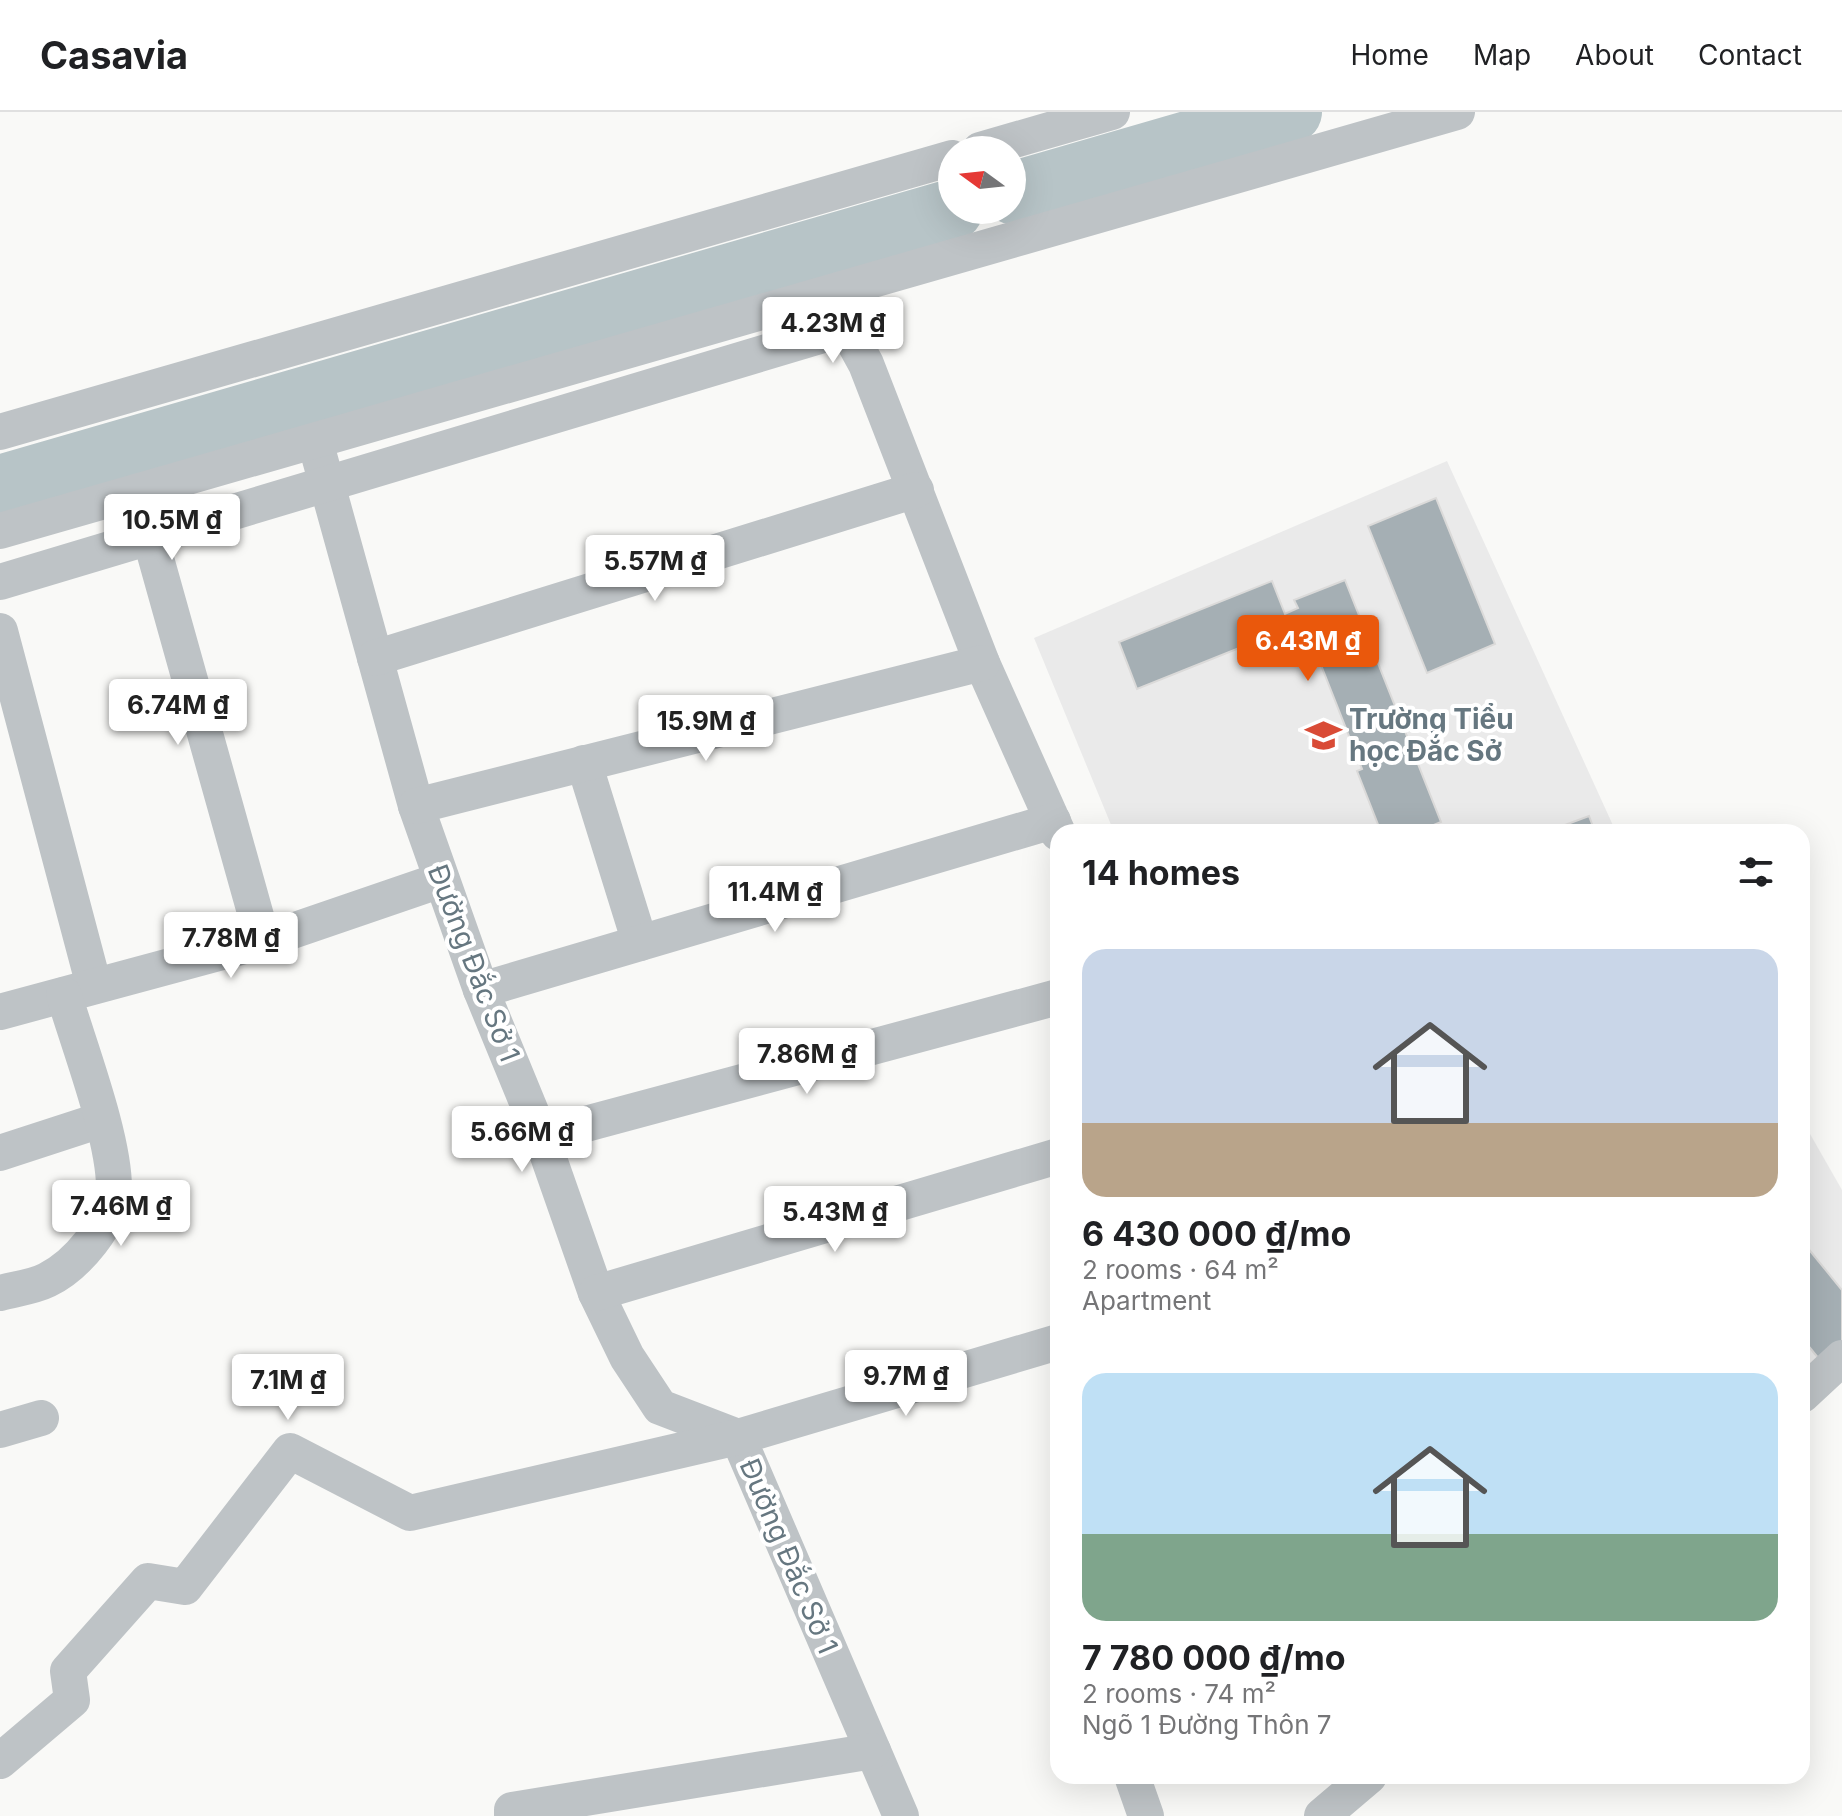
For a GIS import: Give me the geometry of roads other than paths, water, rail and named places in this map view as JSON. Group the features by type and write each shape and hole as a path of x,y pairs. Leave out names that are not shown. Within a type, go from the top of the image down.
{"street":[{"path":"1026,137 1112,112"},
{"path":"0,531 1457,112"},
{"path":"0,432 938,162"},
{"path":"0,582 833,332 849,333 866,364 982,663 1054,824"},
{"name":"Đường Đắc Sở 1","path":"315,441 416,806 481,990 541,1136 596,1293 627,1357 660,1407 738,1437 901,1816"},
{"path":"375,658 916,490"},
{"path":"150,537 263,941"},
{"path":"0,631 16,760 79,990 114,1191 109,1212 72,1264 46,1281 0,1293"},
{"path":"416,806 982,663"},
{"path":"584,763 640,943"},
{"path":"481,990 1050,828"},
{"path":"0,1012 263,941 441,880"},
{"path":"541,1136 1050,999"},
{"path":"0,1153 101,1120"},
{"path":"596,1293 1050,1158"},
{"path":"0,1761 72,1700 68,1671 148,1581 185,1587 290,1451 410,1513 738,1437 1050,1344"},
{"path":"1810,1388 1842,1358"},
{"path":"0,1430 41,1418"},
{"path":"512,1816 512,1810 873,1751"},
{"path":"1135,1784 1146,1816"},
{"path":"1322,1816 1360,1784"}],"waterway":[{"path":"1026,189 1291,112"},
{"path":"0,486 938,214"}],"place":[{"name":"Trường Tiểu học Đắc Sở","path":"1323,735"}]}
